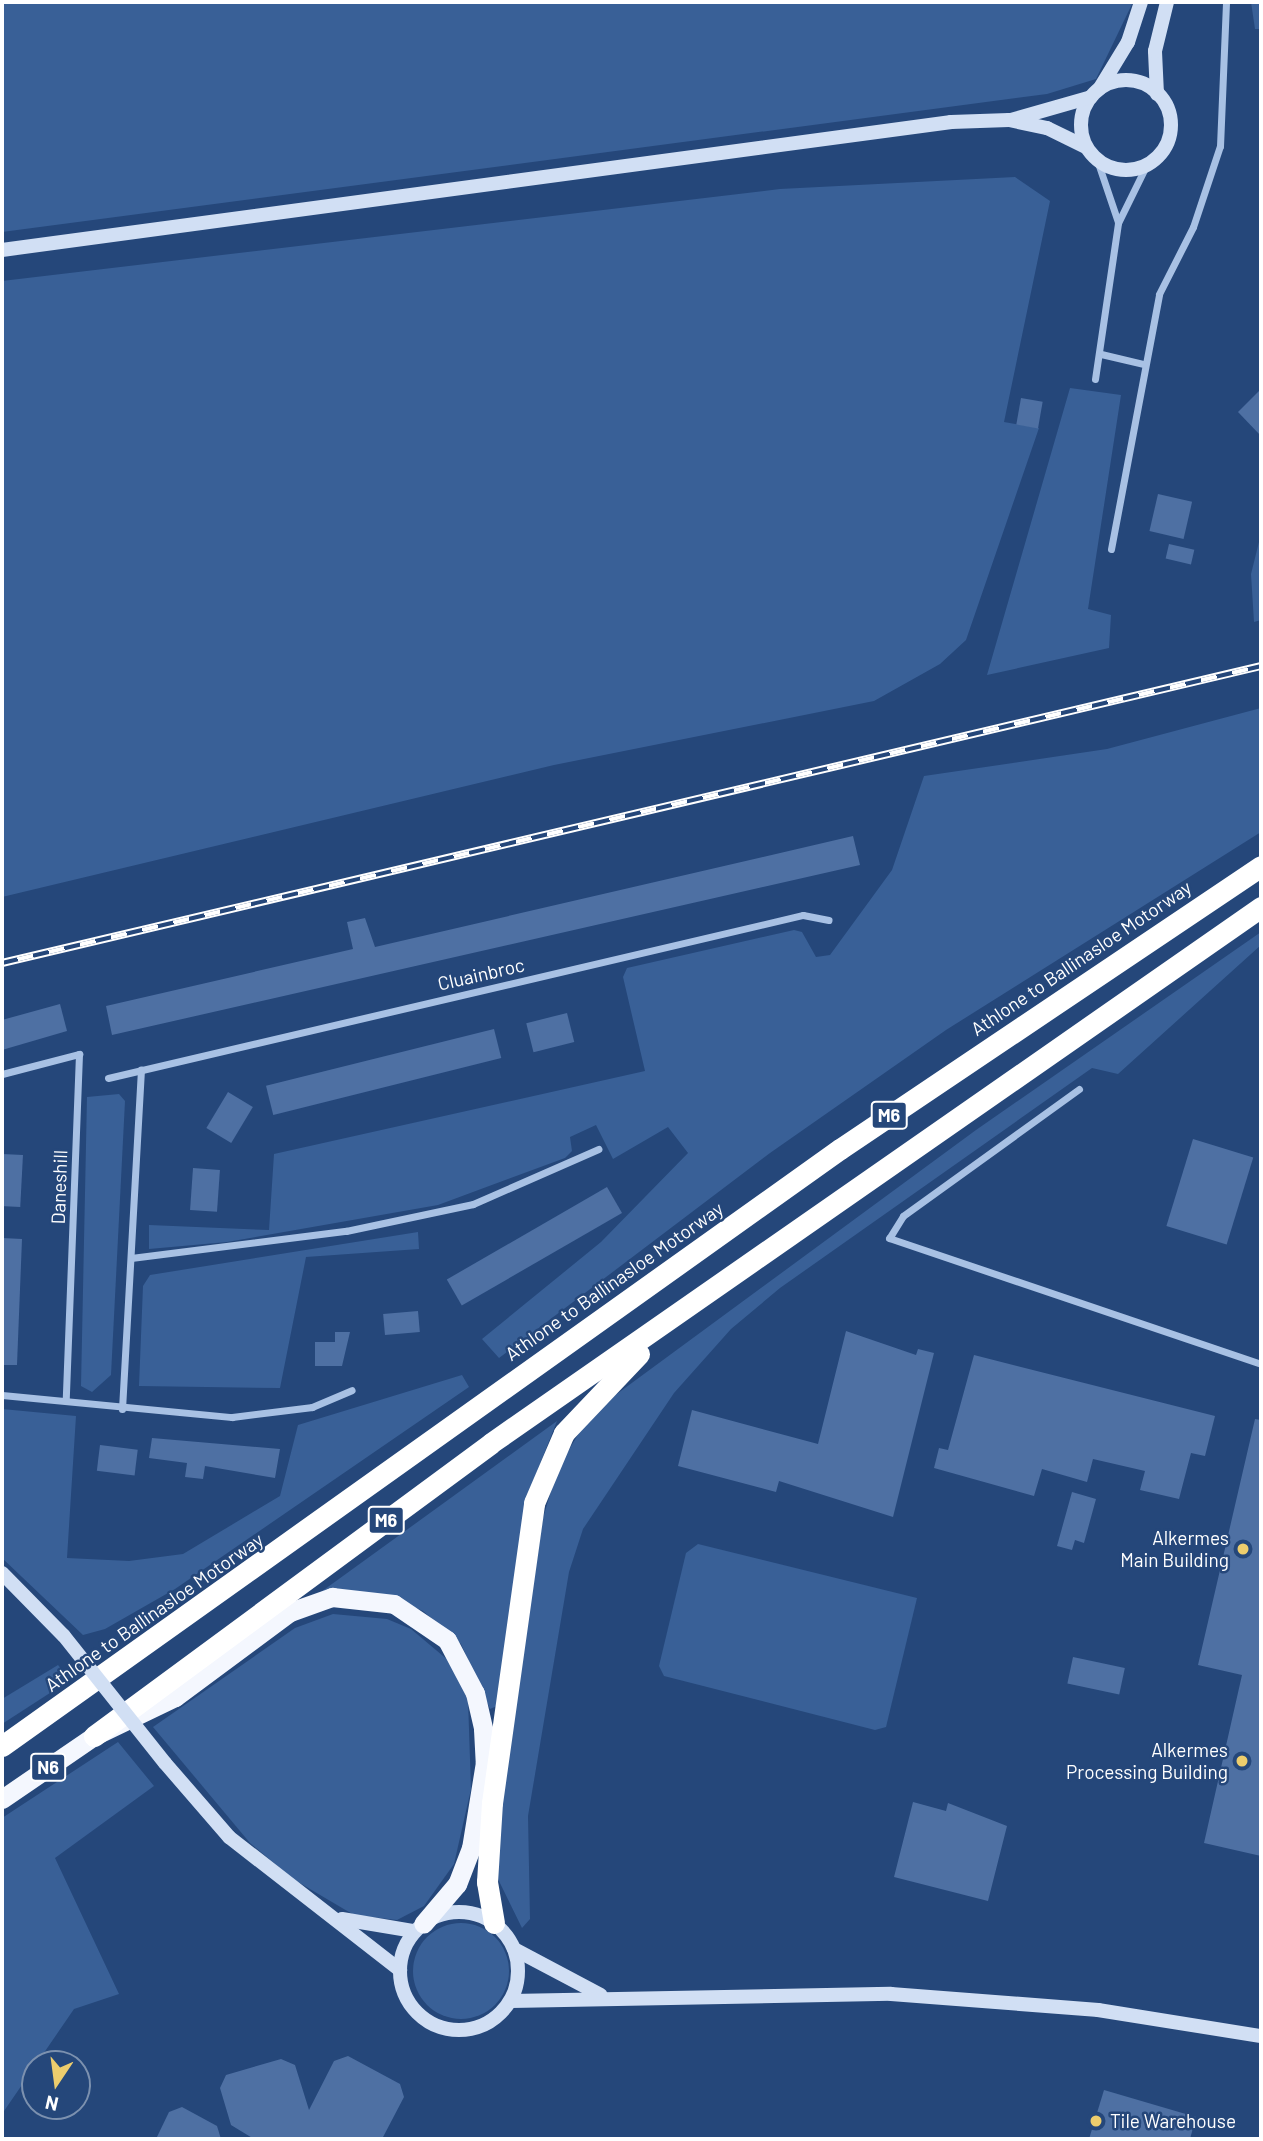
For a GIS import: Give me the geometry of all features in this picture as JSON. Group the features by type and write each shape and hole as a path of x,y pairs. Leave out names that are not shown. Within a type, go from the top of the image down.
{"highway":[{"name":"Athlone to Ballinasloe Motorway","path":"2,1745 840,1149 1261,866"},
{"name":"M6","path":"94,1736 491,1443 1261,907"},
{"path":"494,1923 487,1882 492,1803 521,1576 542,1477 584,1407 684,1311"},
{"path":"94,1736 175,1697 290,1612 316,1600 394,1604 423,1619 447,1640 475,1693 485,1762 471,1848 457,1884 419,1927"},
{"name":"N6","path":"2,1799 94,1736"}],"main road":[{"path":"1086,148 1081,129 1095,93 1128,42 1141,2"},
{"path":"1009,120 1047,128 1086,148 1097,160 1123,170 1146,166 1170,131 1157,94 1155,51 1167,2"},
{"path":"2,250 773,145 1009,120 1130,81 1157,94"},
{"path":"2,1573 64,1636 164,1763 229,1837 400,1970 415,2011 446,2028 472,2028 511,2001 602,1996 891,1994 1098,2010 1261,2036"},
{"path":"334,1917 419,1927 460,1912 494,1923 514,1949 519,1969 511,2001"},
{"path":"400,1970 419,1927"},
{"path":"514,1949 602,1996"}],"street":[{"path":"1111,549 1143,364 1168,266 1193,227 1220,146 1228,82 1226,2"},
{"path":"1097,160 1118,223"},
{"path":"1095,379 1101,354 1118,223 1146,166"},
{"path":"1101,354 1143,364"},
{"name":"Cluainbroc","path":"108,1078 803,915 830,920"},
{"name":"Daneshill","path":"2,1074 79,1054 66,1400"},
{"path":"122,1409 141,1070"},
{"path":"1079,1088 903,1216 889,1238 1261,1364"},
{"path":"131,1258 346,1231 474,1203 598,1149"},
{"path":"2,1395 66,1400 122,1409 274,1415 352,1390"}],"shaded area":[{"path":"2,2 1133,2 1096,79 1047,94 2,232"},
{"path":"1251,2 1261,2 1261,29 1255,29"},
{"path":"1015,177 1050,201 1004,422 1039,428 966,640 940,664 874,701 554,765 2,897 2,281 780,189"},
{"path":"1070,388 1121,395 1088,609 1111,615 1109,648 987,675"},
{"path":"1261,534 1261,620 1254,622 1251,574"},
{"path":"1261,708 1261,832 946,1030 770,1153 499,1358 482,1339 601,1242 688,1153 668,1127 613,1159 596,1125 570,1137 572,1151 565,1158 438,1205 227,1242 149,1249 149,1225 269,1230 274,1154 645,1071 623,977 627,968 794,930 802,932 816,957 830,955 892,870 924,776 1107,749"},
{"path":"1261,932 1261,945 1118,1074 1092,1068 780,1288 731,1329 674,1393 583,1529 569,1572 528,1816 530,1919 522,1928 496,1875 495,1846 543,1518 558,1468 582,1428 610,1399 976,1130"},
{"path":"119,1094 125,1101 111,1375 92,1392 81,1386 87,1097"},
{"path":"418,1232 419,1249 306,1257 280,1388 139,1386 143,1286 150,1275"},
{"path":"462,1375 469,1387 175,1589 105,1629 83,1635 2,1558 2,1409 76,1416 67,1558 129,1561 183,1554 280,1496 298,1425"},
{"path":"557,1421 532,1484 497,1706 490,1709 461,1644 423,1611 402,1602 314,1597"},
{"path":"698,1544 917,1598 886,1727 875,1730 664,1676 659,1666 686,1553"},
{"path":"333,1614 387,1619 411,1629 449,1661 468,1700 471,1789 454,1864 424,1906 397,1920 354,1915 293,1879 250,1843 153,1727 295,1628"},
{"path":"58,1665 70,1680 2,1724 2,1699"},
{"path":"118,1742 154,1786 55,1858 119,1994 74,2009 46,2050 21,2050 21,2086 2,2114 2,1818"},
{"path":"461,1923 479,1927 495,1937 505,1953 509,1971 505,1989 495,2005 479,2015 461,2019 443,2015 427,2005 417,1989 413,1971 417,1953 427,1937 443,1927"}],"building":[{"path":"1261,389 1261,436 1238,412"},
{"path":"1021,398 1043,402 1038,428 1016,425"},
{"path":"1158,494 1192,502 1184,539 1149,531"},
{"path":"1169,544 1194,550 1191,564 1166,559"},
{"path":"853,836 860,865 112,1035 106,1006 353,949 347,922 365,918 375,947"},
{"path":"60,1004 67,1031 2,1050 2,1020"},
{"path":"567,1013 574,1042 534,1052 526,1023"},
{"path":"494,1029 501,1058 273,1115 266,1086"},
{"path":"228,1092 253,1107 231,1143 206,1128"},
{"path":"1193,1139 1253,1157 1227,1244 1166,1226"},
{"path":"2,1154 23,1155 20,1207 2,1206"},
{"path":"193,1168 220,1170 217,1212 190,1210"},
{"path":"607,1187 622,1213 462,1305 447,1280"},
{"path":"2,1238 22,1239 17,1365 2,1365"},
{"path":"418,1311 420,1332 385,1335 383,1314"},
{"path":"846,1331 916,1355 918,1349 934,1353 893,1517 779,1481 776,1492 678,1466 692,1410 818,1444"},
{"path":"335,1332 350,1332 342,1366 315,1366 315,1342 335,1342"},
{"path":"974,1355 1215,1416 1205,1456 1191,1453 1179,1499 1140,1490 1145,1471 1093,1459 1087,1482 1042,1469 1034,1496 934,1468 939,1448 948,1450"},
{"path":"1255,1419 1261,1420 1261,1856 1204,1843 1242,1675 1198,1665"},
{"path":"152,1438 280,1449 275,1478 205,1466 203,1479 185,1477 187,1463 149,1458"},
{"path":"100,1445 138,1450 135,1475 97,1471"},
{"path":"1072,1492 1096,1499 1084,1543 1075,1540 1072,1550 1057,1546"},
{"path":"1073,1657 1125,1668 1119,1694 1067,1683"},
{"path":"913,1802 946,1811 948,1803 1007,1826 988,1901 894,1877"},
{"path":"348,2056 400,2084 404,2097 382,2139 254,2139 231,2125 220,2088 226,2075 281,2059 295,2065 309,2110 334,2061"},
{"path":"1104,2090 1196,2117 1190,2139 1089,2139"},
{"path":"182,2107 217,2126 221,2139 156,2139 169,2112"}],"railway":[{"path":"2,963 1261,666"}],"place":[{"name":"Alkermes Main Building","path":"1243,1549"},
{"name":"Alkermes Processing Building","path":"1242,1761"},
{"name":"Tile Warehouse","path":"1096,2121"}]}
